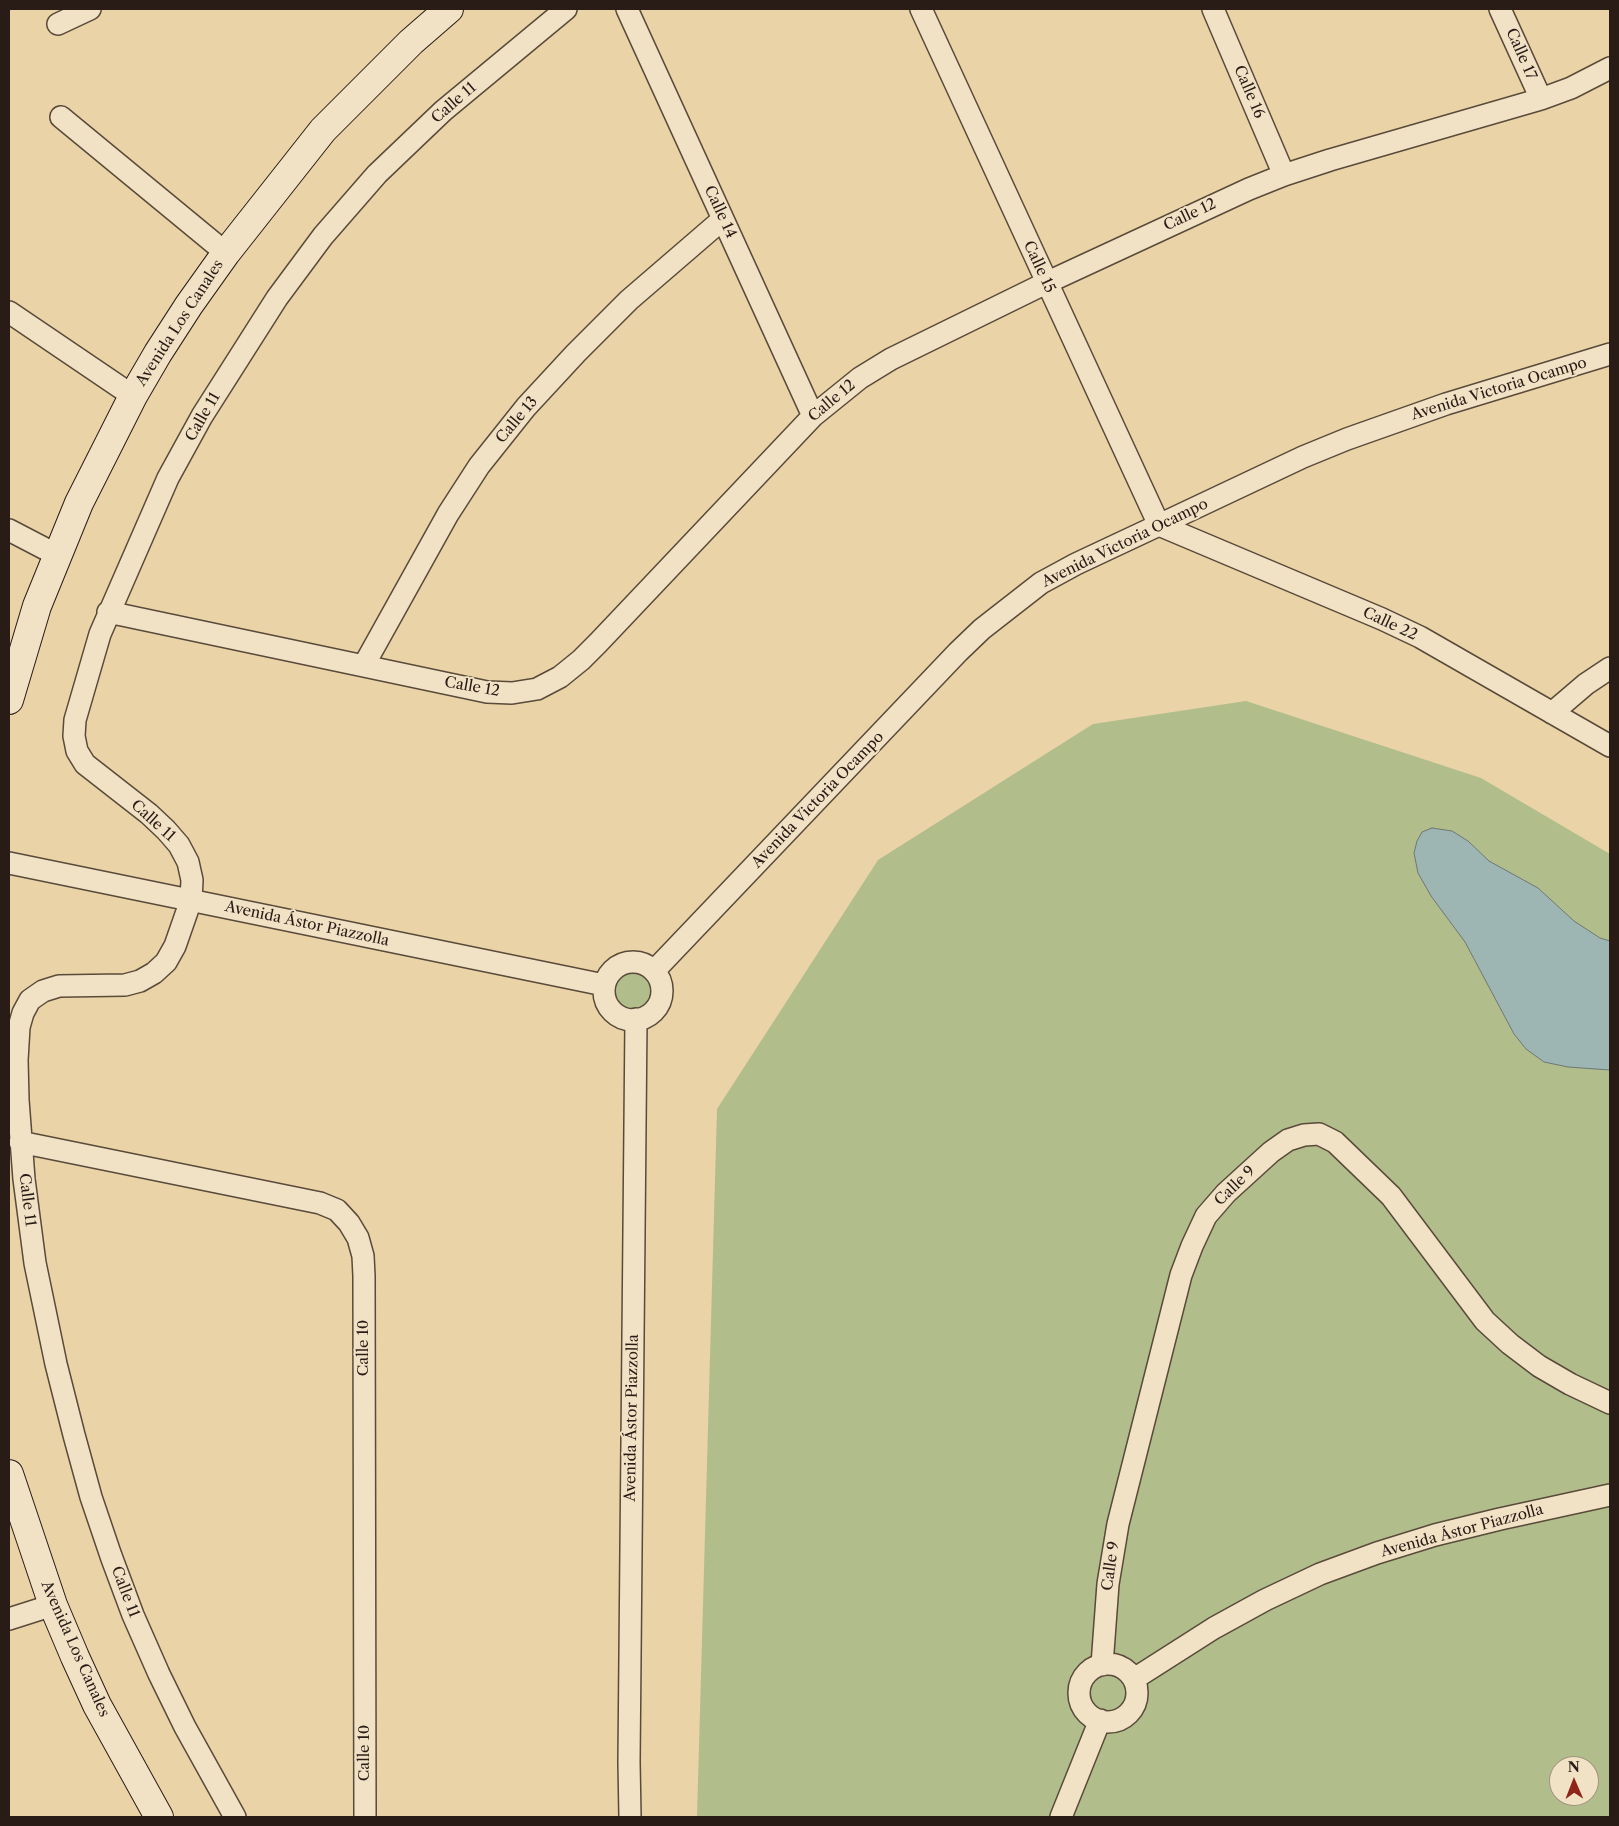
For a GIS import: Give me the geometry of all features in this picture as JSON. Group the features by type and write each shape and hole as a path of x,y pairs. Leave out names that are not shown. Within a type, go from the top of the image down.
{"main road":[{"name":"Avenida Los Canales","path":"9,700 38,606 79,503 133,396 189,305 226,253 323,130 361,90 449,9"},
{"name":"Avenida Los Canales","path":"9,1474 53,1605 97,1705 159,1817"}],"street":[{"path":"58,24 90,9"},
{"name":"Calle 11","path":"235,1817 185,1727 159,1674 114,1565 91,1497 67,1409 35,1263 20,1142 17,1076 19,1035 23,1012 30,1000 43,991 59,986 125,985 140,981 154,973 166,962 191,900 192,880 188,862 179,845 149,814 85,764 77,751 74,736 75,720 78,704 108,612 168,478 202,416 277,298 323,236 377,174 443,111 566,9"},
{"name":"Calle 14","path":"627,9 813,416"},
{"name":"Calle 15","path":"921,9 1159,525"},
{"name":"Calle 16","path":"1213,9 1284,175"},
{"name":"Calle 17","path":"1500,9 1541,99"},
{"name":"Calle 12","path":"108,612 487,692 512,693 537,689 560,677 581,660 813,416 860,378 891,359 1218,202 1284,175 1541,99 1572,88 1610,68"},
{"path":"61,117 226,253"},
{"name":"Calle 13","path":"364,665 448,514 479,466 520,414 576,353 629,300 723,219"},
{"path":"9,312 133,396"},
{"name":"Avenida Victoria Ocampo","path":"654,971 982,629 1041,584 1076,564 1303,457 1347,439 1446,404 1610,354"},
{"name":"Calle 22","path":"1159,525 1390,622 1420,637 1610,746"},
{"path":"9,530 57,555"},
{"path":"1552,713 1586,684 1610,668"},
{"name":"Avenida Ástor Piazzolla","path":"9,863 604,985"},
{"path":"629,962 647,965 654,971 660,978 662,996 653,1012 645,1017 628,1019 612,1011 606,1003 604,994 604,985 607,977 621,964 629,962"},
{"name":"Avenida Ástor Piazzolla","path":"630,1817 636,1019"},
{"name":"Calle 9","path":"1102,1665 1108,1584 1118,1524 1181,1275 1206,1216 1226,1193 1271,1152 1288,1140 1304,1135 1319,1134 1335,1142 1391,1196 1485,1321 1539,1366 1570,1384 1610,1403"},
{"name":"Calle 10","path":"20,1142 320,1203 336,1210 349,1223 358,1238 363,1256 364,1276 365,1817"},
{"name":"Avenida Ástor Piazzolla","path":"1134,1679 1214,1628 1265,1600 1320,1574 1435,1535 1610,1495"},
{"path":"9,1619 53,1605"},
{"path":"1112,1664 1120,1666 1134,1679 1137,1687 1135,1705 1123,1718 1114,1721 1100,1720 1087,1712 1081,1704 1080,1684 1092,1668 1112,1664"},
{"path":"1061,1817 1100,1720"}],"green space":[{"path":"1246,701 1481,778 1610,854 1610,1817 697,1817 717,1109 878,860 1093,724"},
{"path":"638,970 645,973 651,979 654,990 653,998 645,1007 638,1010 630,1010 623,1007 615,998 614,986 617,979 626,971"}],"water":[{"path":"1432,828 1452,831 1468,841 1489,861 1538,888 1574,921 1600,938 1610,941 1610,1070 1568,1067 1544,1062 1526,1049 1514,1034 1465,942 1431,896 1418,873 1414,853 1417,841 1422,832"}]}
